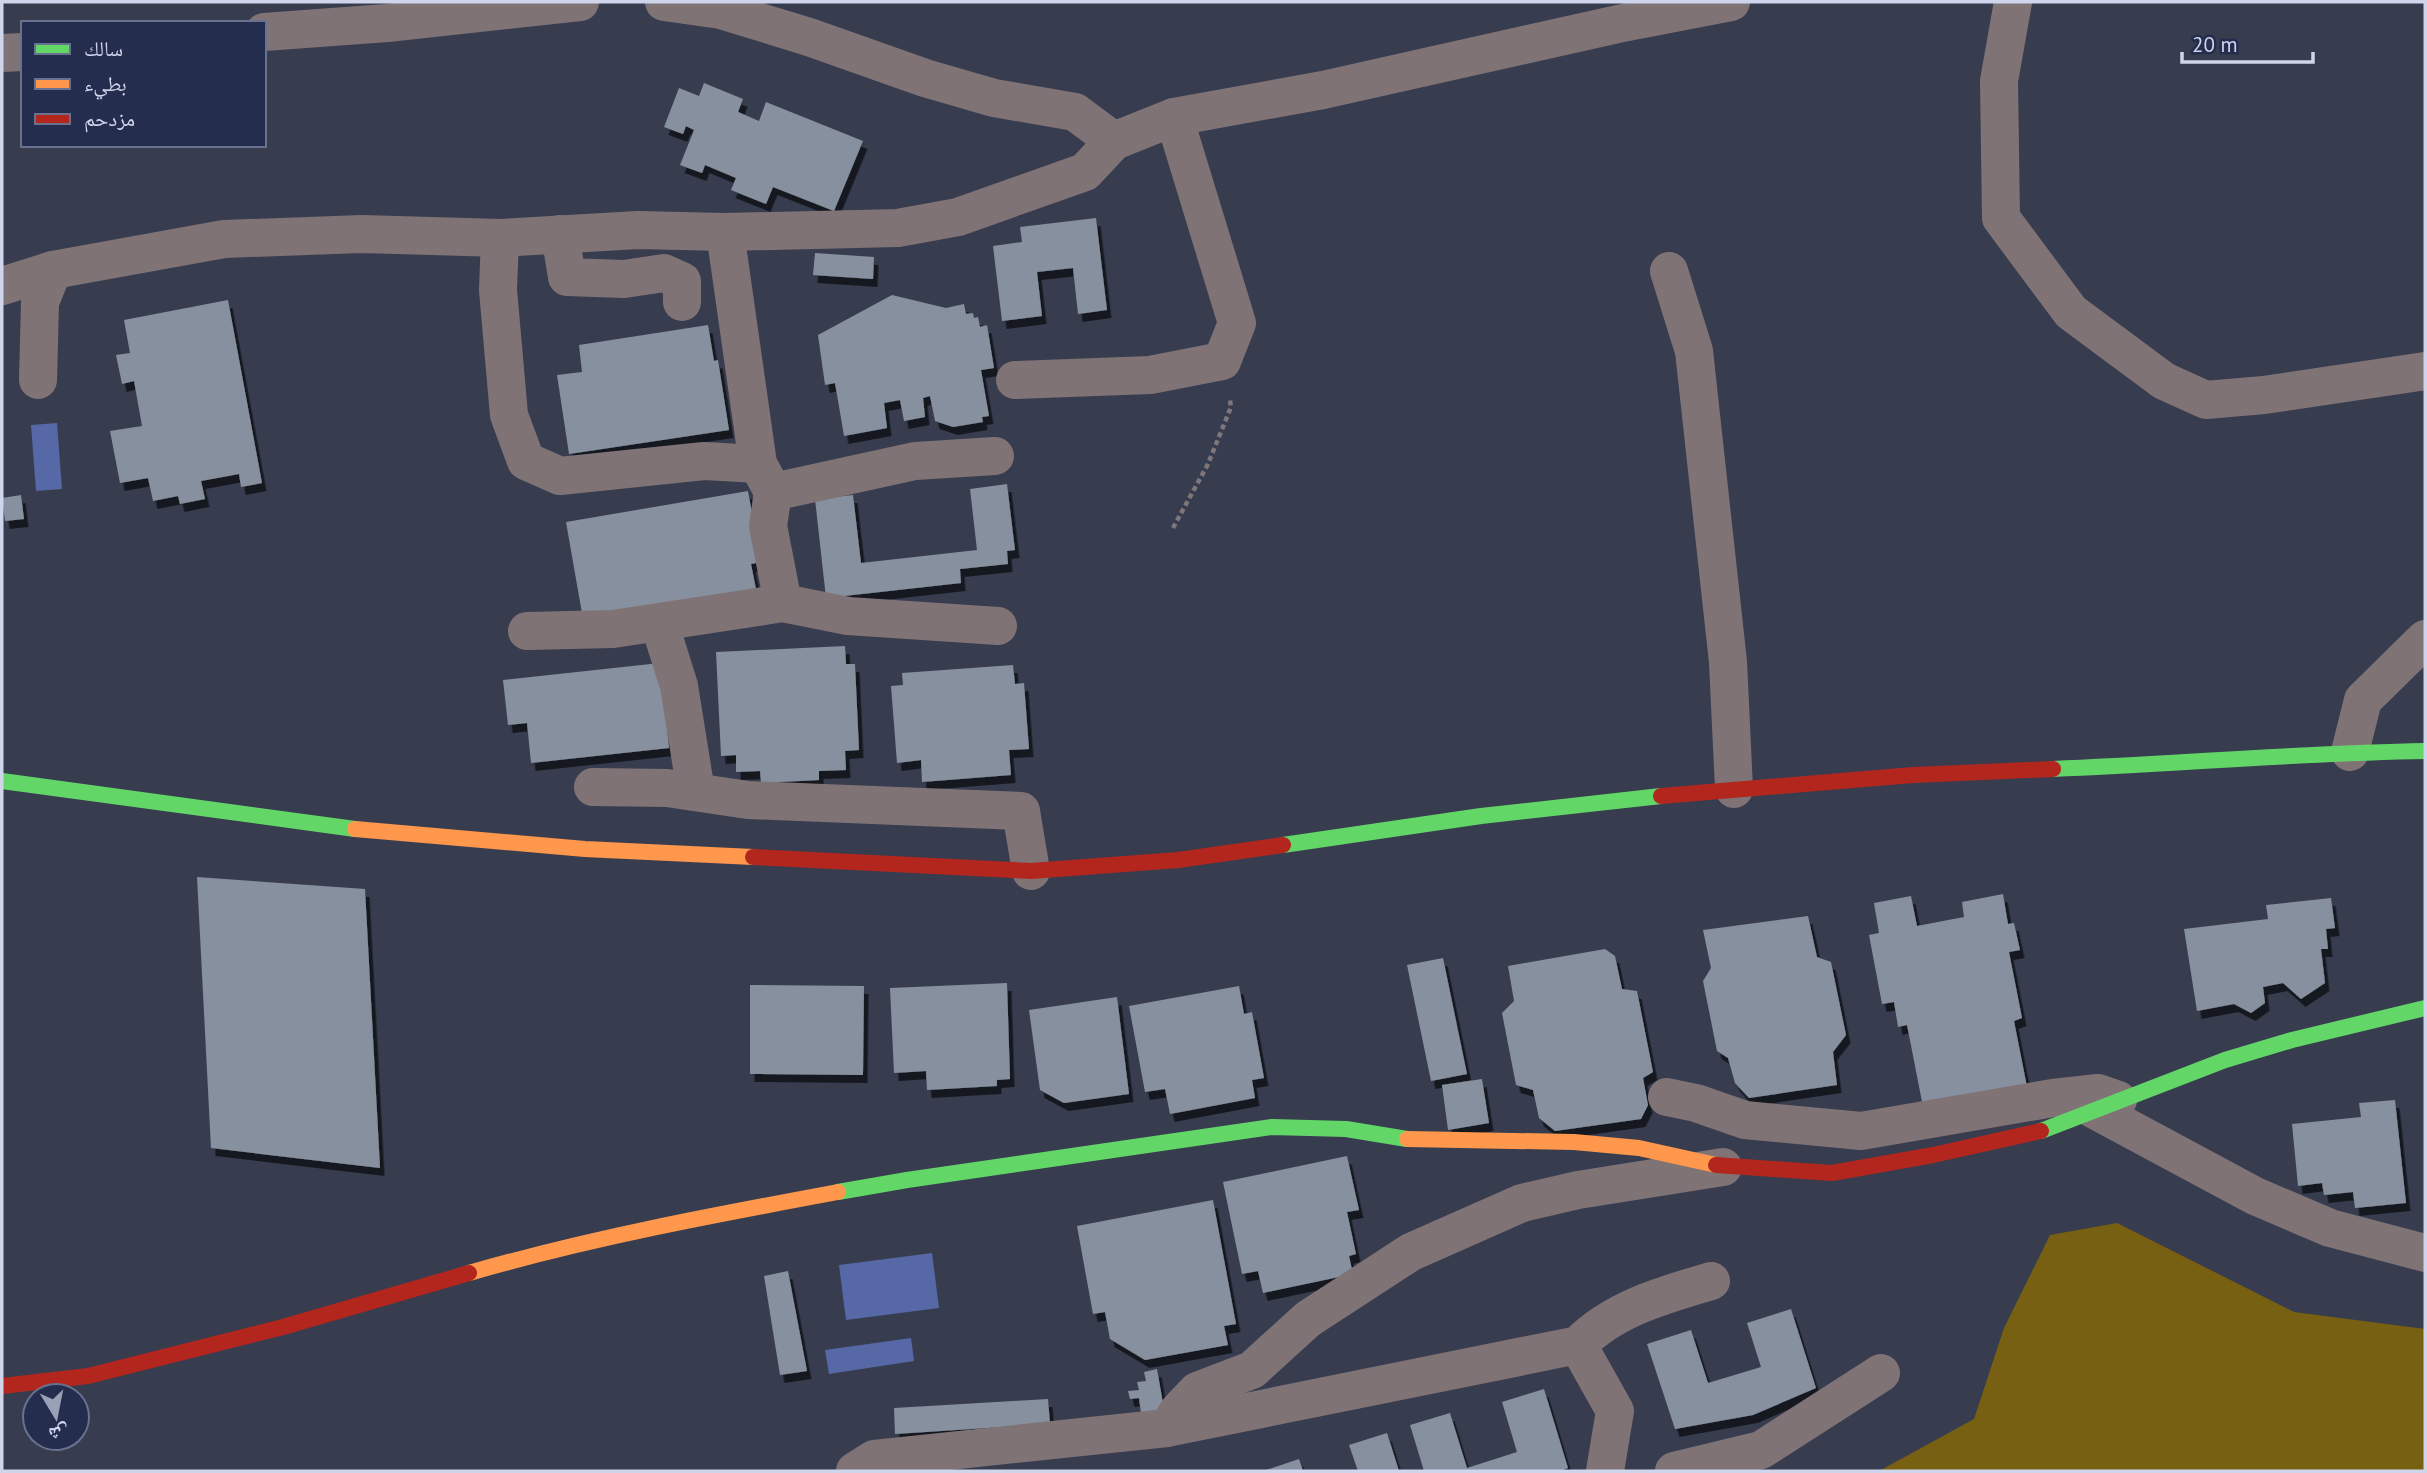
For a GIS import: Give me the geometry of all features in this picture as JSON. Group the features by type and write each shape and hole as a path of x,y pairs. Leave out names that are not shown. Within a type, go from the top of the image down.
{"street":[{"path":"266,32 387,23 580,2"},
{"path":"664,2 721,10 809,37 937,82 994,98 1075,112 1114,141"},
{"path":"2,286 53,270 224,239 362,234 500,238 638,230 724,232 898,228 958,216 1085,172 1114,141 1174,117 1323,90 1627,22 1731,2"},
{"path":"2013,2 1999,81 2001,218 2071,312 2164,381 2207,400 2264,395 2425,371"},
{"path":"2,53 21,52"},
{"path":"1015,380 1150,375 1222,361 1237,323 1174,117"},
{"path":"724,232 765,478 768,526 782,603"},
{"path":"561,234 567,277 624,279 664,273 682,281 682,302"},
{"path":"500,238 498,290 509,415 526,461 560,476 704,461 765,478 915,461 995,456"},
{"path":"38,380 40,302 53,270"},
{"path":"1669,271 1694,351 1728,662 1734,789"},
{"path":"527,631 613,629 782,603 848,616 998,625"},
{"path":"663,635 679,685 696,792"},
{"path":"2350,752 2363,699 2425,639"},
{"path":"2,780 358,829 545,846 1031,871 1178,860 1481,816 1734,789 1913,775 2182,764 2350,752 2425,751"},
{"path":"593,788 667,788 748,800 1021,811 1031,871"},
{"path":"2,1386 88,1376 283,1326 509,1262 723,1213 907,1180 1272,1127 1346,1129 1414,1140 1574,1142 1639,1148 1724,1167 1832,1173 1933,1155 2041,1131 2225,1060 2292,1040 2425,1008"},
{"path":"1667,1097 1696,1103 1745,1120 1861,1131 2053,1098 2098,1093 2105,1105 2255,1196 2330,1228 2425,1253"},
{"path":"1167,1428 1197,1391 1252,1370 1308,1319 1411,1252 1522,1203 1578,1190 1724,1167"},
{"path":"855,1471 874,1459 1167,1428 1578,1345 1595,1327 1657,1297 1711,1281"},
{"path":"1578,1345 1615,1411 1605,1471"},
{"path":"1674,1471 1761,1450 1881,1373"}],"path":[{"path":"1173,528 1208,464 1231,407 1222,361"}],"shaded area":[{"path":"2117,1223 2294,1312 2425,1329 2425,1471 1879,1471 1974,1419 2004,1328 2050,1235"}],"water":[{"path":"57,423 62,489 36,491 31,425"},
{"path":"932,1253 939,1308 846,1320 839,1265"},
{"path":"911,1338 914,1361 829,1374 825,1350"}],"building":[{"path":"704,83 743,99 738,112 759,121 766,102 863,141 834,211 773,187 766,204 731,190 736,178 705,165 702,173 680,165 694,130 686,126 683,134 664,127 679,88 699,96"},
{"path":"1096,218 1107,310 1078,314 1073,268 1037,272 1042,316 1002,321 993,246 1022,242 1020,227"},
{"path":"815,253 874,257 873,279 813,275"},
{"path":"892,295 946,308 964,304 966,314 973,313 974,318 978,317 980,327 987,325 994,368 981,370 989,416 982,417 983,422 953,427 935,421 930,396 923,398 925,417 904,421 900,400 884,403 887,428 844,436 835,383 825,385 818,335"},
{"path":"228,300 262,483 241,487 239,474 201,481 205,499 180,504 178,496 153,501 148,478 120,483 110,431 142,426 134,381 122,384 116,355 130,353 124,320"},
{"path":"708,325 714,361 718,360 729,430 569,454 557,375 582,372 579,345"},
{"path":"1007,484 1015,550 1007,551 1008,564 960,569 961,583 826,598 815,499 853,495 861,563 977,550 970,489"},
{"path":"748,491 761,562 751,564 756,589 583,619 566,522"},
{"path":"21,495 24,519 5,521 2,498"},
{"path":"845,646 846,664 855,664 859,750 845,751 846,770 819,771 819,780 761,783 760,771 736,772 736,755 721,756 716,652"},
{"path":"660,663 669,748 531,763 527,723 508,725 503,680"},
{"path":"1013,665 1015,684 1024,683 1029,749 1009,750 1011,775 922,782 921,760 897,763 891,686 903,685 902,673"},
{"path":"197,877 365,889 380,1168 211,1148"},
{"path":"2003,894 2008,924 2014,923 2020,950 2009,952 2022,1018 2014,1021 2028,1092 1924,1112 1907,1025 1898,1027 1894,1002 1882,1004 1869,935 1879,933 1874,903 1911,896 1917,926 1964,917 1962,902"},
{"path":"2331,898 2335,928 2326,929 2328,949 2321,949 2325,983 2301,999 2283,983 2263,987 2265,1003 2251,1013 2234,1004 2197,1011 2184,929 2268,919 2266,905"},
{"path":"1808,916 1817,957 1831,962 1846,1035 1833,1052 1837,1085 1749,1098 1735,1083 1728,1058 1717,1051 1703,981 1711,968 1703,930"},
{"path":"1605,949 1615,956 1622,989 1637,991 1653,1072 1643,1078 1648,1105 1641,1119 1555,1131 1539,1118 1533,1090 1516,1085 1502,1013 1514,1001 1508,966"},
{"path":"1443,958 1467,1074 1431,1081 1407,965"},
{"path":"1007,983 1010,1079 997,1080 997,1086 927,1090 926,1071 894,1073 890,988"},
{"path":"750,985 864,986 863,1075 750,1074"},
{"path":"1239,986 1244,1014 1252,1012 1264,1078 1252,1080 1255,1098 1170,1114 1165,1089 1145,1092 1129,1006"},
{"path":"1117,997 1129,1094 1064,1103 1040,1090 1029,1010"},
{"path":"1482,1079 1489,1123 1448,1130 1442,1085"},
{"path":"2395,1100 2406,1203 2355,1208 2353,1192 2324,1195 2322,1183 2298,1186 2292,1124 2361,1117 2359,1103"},
{"path":"1347,1156 1359,1210 1347,1212 1356,1254 1349,1256 1353,1274 1263,1293 1258,1271 1242,1274 1223,1182"},
{"path":"1213,1200 1236,1324 1224,1326 1228,1345 1145,1360 1110,1339 1105,1312 1093,1314 1077,1226"},
{"path":"788,1271 807,1371 780,1375 764,1276"},
{"path":"1791,1309 1816,1388 1753,1415 1675,1429 1647,1344 1691,1330 1708,1383 1761,1367 1747,1323"},
{"path":"1157,1369 1164,1409 1141,1413 1139,1398 1130,1399 1128,1391 1139,1390 1137,1382 1146,1381 1144,1372"},
{"path":"1544,1389 1568,1468 1560,1471 1424,1471 1410,1425 1450,1413 1467,1468 1517,1452 1502,1402"},
{"path":"1048,1399 1050,1424 895,1434 894,1408"},
{"path":"1387,1433 1399,1471 1358,1471 1349,1445"},
{"path":"1299,1459 1303,1471 1263,1471"}],"traffic: fast":[{"path":"2053,769 2425,751"},
{"path":"2,781 355,829"},
{"path":"1283,845 1481,816 1661,796"},
{"path":"2041,1131 2225,1060 2292,1040 2425,1008"},
{"path":"838,1192 1272,1127 1346,1129 1407,1139"}],"traffic: slow":[{"path":"355,829 585,849 753,857"},
{"path":"1407,1139 1574,1142 1639,1148 1716,1165"},
{"path":"469,1273 606,1238 838,1192"}],"traffic: jam":[{"path":"1661,796 1913,775 2053,769"},
{"path":"753,857 1031,871 1178,860 1283,845"},
{"path":"1716,1165 1832,1173 1933,1155 2041,1131"},
{"path":"2,1386 88,1376 283,1327 469,1273"}]}
